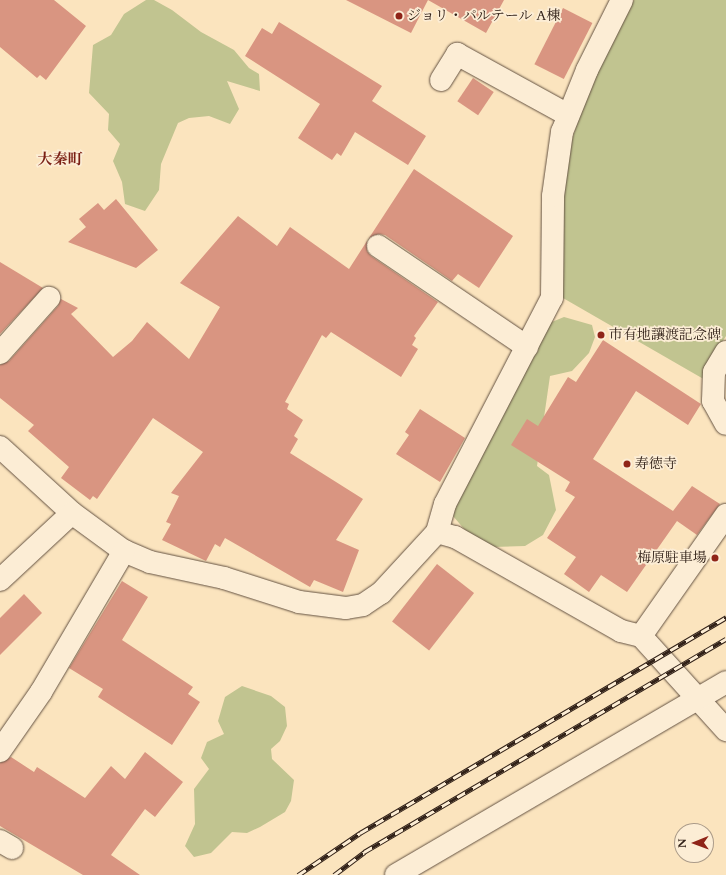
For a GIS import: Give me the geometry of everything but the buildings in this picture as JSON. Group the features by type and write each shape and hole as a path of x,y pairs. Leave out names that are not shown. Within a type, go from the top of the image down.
{"street":[{"path":"0,447 72,513 124,551 150,562 224,578 299,602 346,608 363,605 381,593 437,532 445,504 552,298 553,196 562,132 568,115 622,0"},
{"path":"441,80 457,54 568,115"},
{"path":"378,246 527,347"},
{"path":"0,352 49,298"},
{"path":"726,352 714,372 713,401 726,424"},
{"path":"0,580 72,513"},
{"path":"641,636 670,607 726,515"},
{"path":"437,532 455,537 621,631 641,636 699,697 726,730"},
{"path":"0,752 41,692 124,551"},
{"path":"396,875 726,682"}],"green space":[{"path":"146,0 154,0 172,10 201,32 234,50 249,68 259,74 260,91 227,81 239,109 230,124 209,116 189,118 178,123 161,164 159,190 145,211 125,204 122,182 113,161 120,144 108,130 109,114 89,93 93,45 111,35 124,14"},
{"path":"634,0 726,0 726,336 706,367 707,381 563,298 561,208 569,150 586,93"},
{"path":"564,317 592,325 595,337 589,353 572,371 550,376 537,466 549,475 556,510 543,535 525,546 492,547 471,537 453,516 458,493 547,324"},
{"path":"242,686 271,696 285,707 287,726 280,741 271,749 272,759 294,780 291,801 285,812 260,827 247,833 232,832 211,853 194,857 185,846 195,824 194,789 209,769 201,758 207,742 224,734 218,721 225,697"}],"railway":[{"path":"298,875 360,833 726,617"},
{"path":"334,875 364,852 726,639"}],"place":[{"name":"ジョリ・パルテール A棟","path":"399,16"},
{"name":"市有地讓渡記念碑","path":"601,335"},
{"name":"寿徳寺","path":"627,464"},
{"name":"梅原駐車場","path":"715,558"}],"district":[{"name":"大秦町","path":"60,160"}]}
